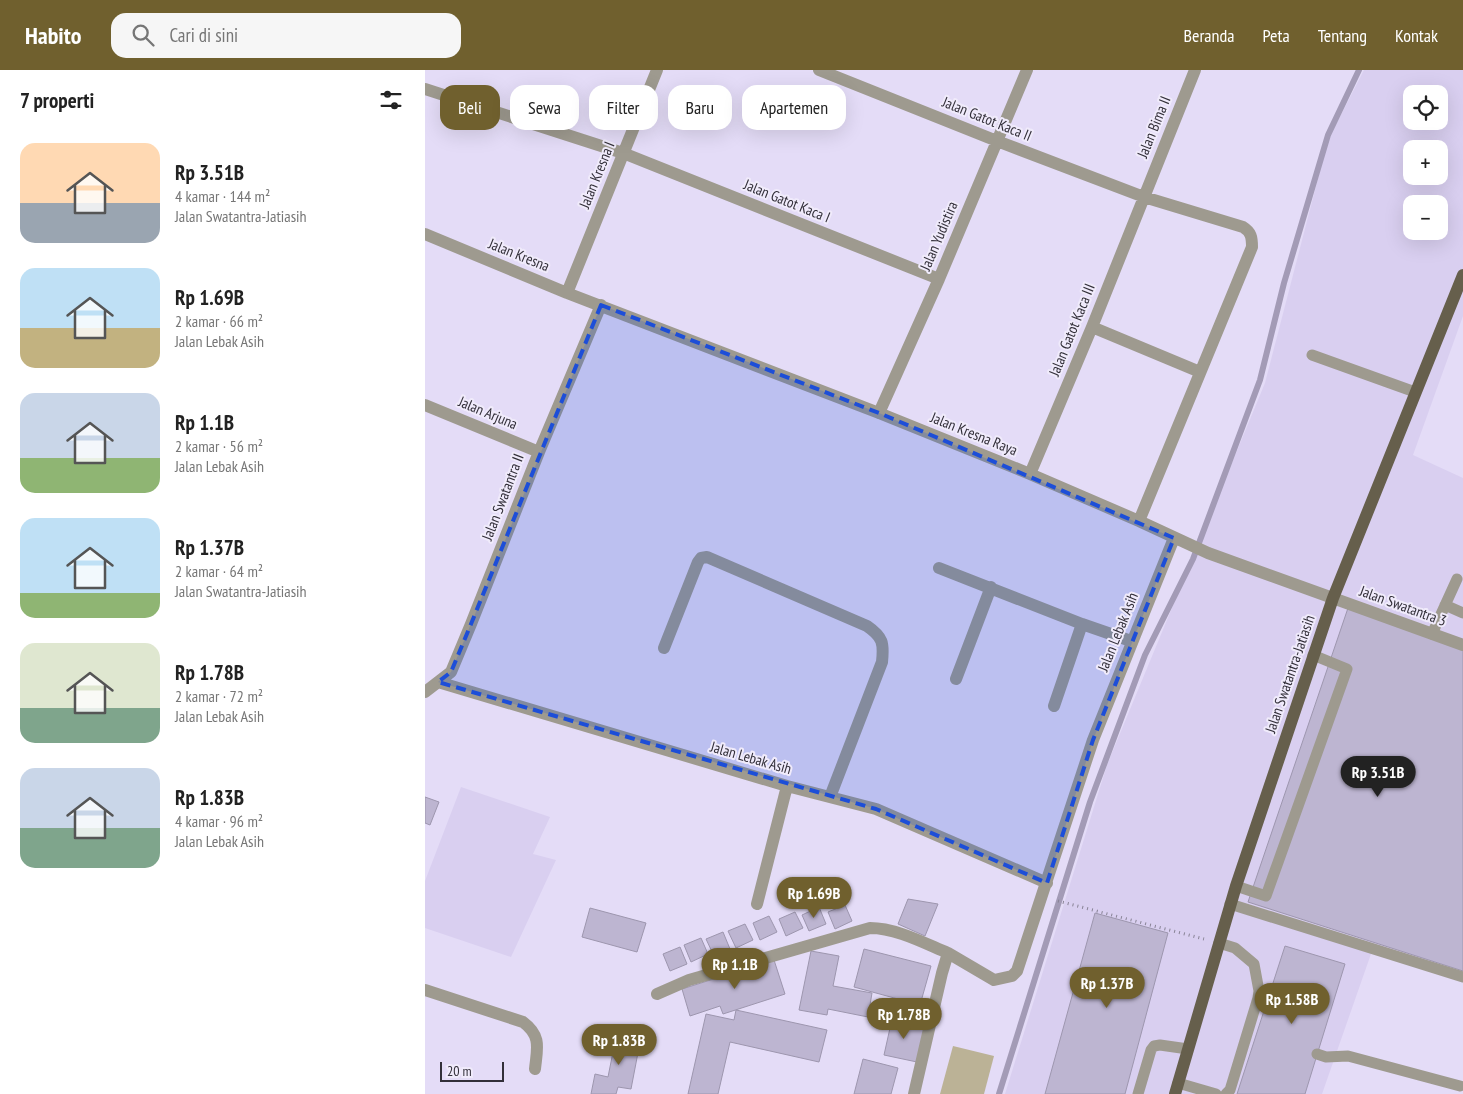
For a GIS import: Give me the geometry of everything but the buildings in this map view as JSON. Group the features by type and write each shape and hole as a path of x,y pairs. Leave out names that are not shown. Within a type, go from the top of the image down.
{"main road":[{"name":"Jalan Swatantra-Jatiasih","path":"1176,1089 1230,904 1333,598 1463,274"}],"street":[{"name":"Jalan Kresna I","path":"567,293 657,70"},
{"name":"Jalan Gatot Kaca II","path":"819,70 1143,197 1243,227 1249,232 1252,239 1252,247 1200,372"},
{"name":"Jalan Yudistira","path":"879,413 939,279 1027,70"},
{"name":"Jalan Bima II","path":"1143,197 1195,70"},
{"name":"Jalan Gatot Kaca I","path":"425,88 623,153 939,279"},
{"name":"Jalan Gatot Kaca III","path":"1030,474 1092,327 1143,197"},
{"name":"Jalan Kresna","path":"425,234 567,293 601,305"},
{"name":"Jalan Kresna Raya","path":"601,305 1030,474 1139,521 1207,553 1333,598"},
{"name":"Jalan Swatantra II","path":"425,692 451,672 539,452 601,305"},
{"path":"1092,327 1200,372 1139,521"},
{"name":"Jalan Arjuna","path":"425,405 539,452"},
{"name":"Jalan Lebak Asih","path":"657,994 689,980 869,928 881,928 892,931 948,953 994,980 1012,976 1017,971 1093,740 1131,641 1178,540"},
{"path":"665,648 697,562 701,558 707,557 867,626 879,634 882,643 882,662 830,797"},
{"path":"939,568 1082,624 1131,641"},
{"path":"956,679 991,587"},
{"name":"Jalan Swatantra 3","path":"1333,598 1463,645"},
{"path":"1054,706 1082,624"},
{"name":"Jalan Lebak Asih","path":"439,682 787,786 876,809 1047,882"},
{"path":"757,904 787,786"},
{"path":"914,1094 948,953"},
{"path":"425,990 523,1022 532,1028 537,1038 535,1069"}],"lane":[{"path":"1312,356 1415,392"},
{"path":"1432,634 1457,579"},
{"path":"1445,605 1463,613"},
{"path":"1236,886 1266,896 1347,669 1313,655"},
{"path":"1230,904 1463,977"},
{"path":"1219,943 1235,948 1250,960 1255,967 1259,990 1252,1033 1230,1090 1226,1094"},
{"path":"1138,1094 1151,1050 1154,1046 1160,1045 1188,1049"},
{"path":"1317,1054 1326,1057 1348,1056 1460,1086"},
{"path":"1176,1089 1216,1094"}],"path":[{"path":"1054,900 1219,943"}],"highlighted area":[{"path":"601,305 879,413 1174,538 1093,740 1047,883 876,809 438,682 451,672"}],"shaded area":[{"path":"1364,70 1463,70 1463,316 1413,455 1463,478 1463,979 1372,951 1322,1094 1005,1094 1107,765 1265,383 1328,140"},
{"path":"461,787 550,817 533,854 556,860 511,957 425,928 425,881"},
{"path":"953,1046 994,1056 984,1094 940,1094"}],"waterway":[{"path":"999,1094 1090,802 1145,655 1193,559 1260,380 1284,283 1328,135 1359,70"}]}
